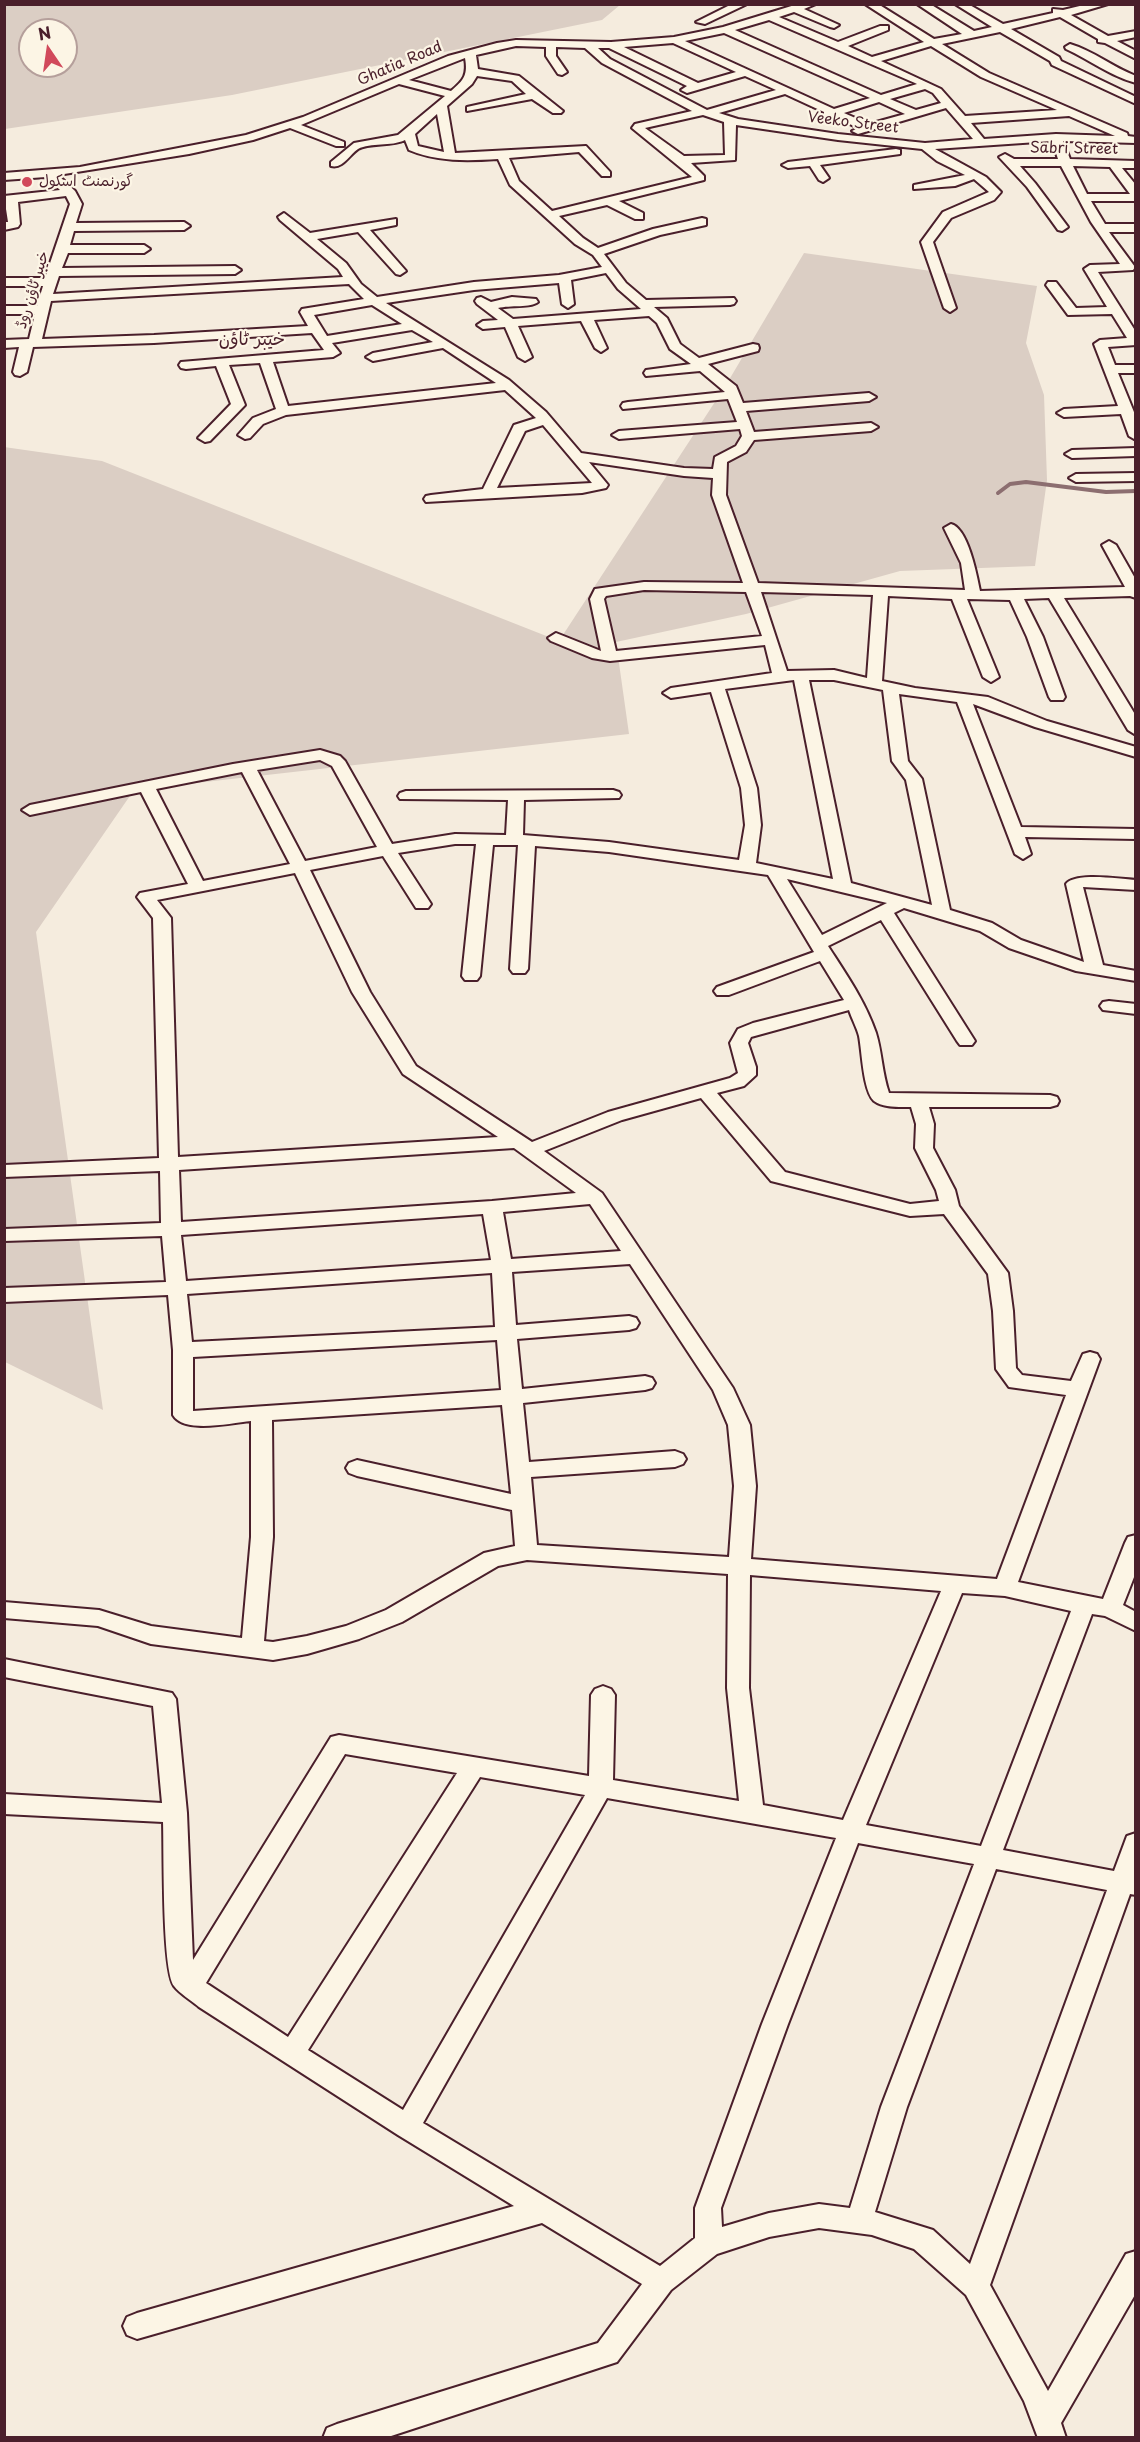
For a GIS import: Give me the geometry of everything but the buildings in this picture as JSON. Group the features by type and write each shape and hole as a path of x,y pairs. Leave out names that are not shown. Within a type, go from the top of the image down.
{"street":[{"path":"701,22 742,4"},
{"path":"781,4 834,25"},
{"name":"Ghatia Road","path":"4,177 50,174 189,151 249,138 291,125 400,81 471,62 516,44 611,45 674,40 725,30 811,4"},
{"path":"870,4 986,75 1134,140"},
{"path":"922,4 972,35"},
{"path":"960,4 1055,59 1056,63 1136,101"},
{"path":"1044,4 1136,56"},
{"path":"872,60 932,43 1102,4"},
{"path":"770,17 872,60 937,91 962,120 1012,163 1062,227"},
{"path":"839,46 884,28"},
{"path":"725,30 917,115"},
{"path":"1135,79 1112,71 1096,59 1070,47 1136,34"},
{"path":"674,40 868,128"},
{"path":"551,45 551,56 562,72"},
{"name":"Veeko Street","path":"588,45 606,61 669,96 706,113 730,120 783,129 797,136 838,137 925,147 1056,137 1134,140"},
{"path":"611,45 697,87"},
{"path":"471,62 520,71"},
{"path":"335,164 356,146 386,144 400,140 409,134 441,103 468,82 471,62"},
{"path":"471,62 511,76 557,111"},
{"path":"669,96 745,73"},
{"path":"400,81 452,95"},
{"path":"783,129 926,85"},
{"path":"550,215 700,178 681,160 638,128 639,126 706,113 785,91"},
{"path":"471,109 535,95"},
{"path":"441,103 450,156"},
{"path":"838,137 949,104"},
{"path":"962,120 1072,113"},
{"path":"681,160 731,158 730,120"},
{"path":"291,125 340,144"},
{"path":"409,134 413,148 419,153 450,156 582,148 606,174"},
{"path":"1056,137 1064,162 1103,228 1132,271"},
{"path":"788,165 925,147 994,188 993,195 947,215 927,242 950,308"},
{"path":"502,154 514,183 579,241 597,252 628,292 662,321 675,346 731,389 747,431 741,449 720,460 719,495 771,640 781,676"},
{"path":"813,162 823,178"},
{"name":"Sabri Street","path":"1012,163 1064,162 1136,165"},
{"path":"1113,164 1136,195"},
{"path":"50,174 69,192"},
{"path":"918,187 955,182 973,176"},
{"path":"4,226 14,224 8,200 69,192"},
{"name":"خیبر ٹاؤن روڈ","path":"69,192 76,204 31,344 316,329"},
{"path":"1085,198 1136,195"},
{"path":"609,201 639,216"},
{"path":"284,217 342,266 352,280 374,301 445,344 507,386 544,420 601,485 582,489 488,493 431,499"},
{"path":"307,237 392,222"},
{"path":"597,252 657,232 702,222"},
{"path":"70,227 184,226"},
{"path":"361,227 400,271"},
{"path":"1103,228 1136,228"},
{"path":"63,249 144,249"},
{"path":"521,266 533,281"},
{"path":"186,365 333,353 306,312 474,286 565,278 610,269"},
{"path":"1132,271 1090,269 1135,341 1100,344 1136,436"},
{"path":"4,282 52,277 235,270"},
{"path":"565,278 568,304"},
{"path":"4,310 44,304 352,280"},
{"path":"525,357 510,323 486,304 528,301 533,281"},
{"path":"1052,285 1072,312 1116,310"},
{"path":"628,292 716,289"},
{"path":"483,325 586,318 647,308 730,302"},
{"path":"586,318 601,348"},
{"path":"325,340 412,326"},
{"path":"4,344 31,344 20,372"},
{"path":"373,357 445,344"},
{"path":"651,372 700,365 753,348"},
{"path":"266,360 283,411"},
{"path":"205,438 238,405 221,363"},
{"path":"1111,369 1136,369"},
{"path":"245,435 258,421 283,411 507,386"},
{"path":"1121,396 1136,395"},
{"path":"628,406 869,397"},
{"path":"1064,412 1126,410"},
{"path":"488,493 519,428 544,420"},
{"path":"619,435 871,427"},
{"path":"1072,454 1136,452"},
{"path":"576,456 684,472 720,474"},
{"path":"1076,478 1136,477"},
{"path":"951,528 969,569 966,596 991,677"},
{"path":"610,656 597,599 600,592 644,586 831,589 966,596 1135,592 1109,545"},
{"path":"881,592 882,686 900,761 914,779 942,914"},
{"path":"1054,594 1136,730"},
{"path":"1015,595 1035,637 1057,697"},
{"path":"556,638 597,655 610,656 771,640"},
{"path":"671,693 781,676 834,675 915,693 982,700 1041,724 1136,752"},
{"path":"801,677 843,886"},
{"path":"717,687 749,788 753,825 747,866"},
{"path":"963,697 1023,854"},
{"path":"30,810 146,786 321,755 334,759 345,773 387,849 422,904"},
{"path":"247,767 300,867 361,992 409,1070 524,1146 595,1197 723,1388 739,1425 746,1486 739,1566 738,1688 752,1814"},
{"path":"146,786 198,887"},
{"path":"516,795 521,840 519,969"},
{"path":"406,796 613,795"},
{"path":"1014,832 1136,834"},
{"path":"471,976 485,839"},
{"path":"645,1383 512,1397 192,1419 183,1415 183,1350 179,1288 171,1228 171,1164 162,918 146,897 428,842 485,839 609,847 747,866 843,886 986,927 1015,944 1082,967 1136,976"},
{"path":"774,872 855,1003 868,1036 873,1073 881,1097 893,1101 1050,1101"},
{"path":"1095,969 1074,884 1080,882 1136,885"},
{"path":"723,991 821,949 884,911 902,903"},
{"path":"884,911 966,1041"},
{"path":"4,1171 524,1146 615,1116 737,1082 747,1075 747,1067 739,1043 744,1033 759,1027 855,1003"},
{"path":"1109,1006 1136,1009"},
{"path":"705,1091 778,1178 910,1210 949,1207"},
{"path":"918,1101 925,1125 923,1144 929,1163 942,1179 948,1194 949,1207 998,1273 1003,1311 1006,1369 1010,1378 1016,1382 1078,1389"},
{"path":"4,1235 171,1228 492,1207 595,1197"},
{"path":"492,1207 502,1267 527,1552"},
{"path":"4,1295 179,1288 636,1257"},
{"path":"183,1350 506,1333 629,1323"},
{"path":"1005,1587 1090,1359"},
{"path":"252,1648 262,1537 261,1413"},
{"path":"519,1470 675,1459"},
{"path":"357,1468 522,1504"},
{"path":"1110,1608 1136,1543"},
{"path":"4,1610 99,1618 151,1635 273,1651 307,1646 351,1633 394,1616 492,1559 527,1552 638,1562 739,1566 1005,1587 1084,1605 1110,1608 1136,1623"},
{"path":"709,2244 708,2208 775,2024 850,1833 955,1584"},
{"path":"860,2221 894,2107 1084,1605"},
{"path":"4,1668 164,1699 175,1813 178,1951 183,1979 208,1999 407,2127 661,2281"},
{"path":"407,2127 601,1788 603,1695"},
{"path":"191,1985 339,1744 752,1814 1129,1884"},
{"path":"292,2053 474,1767"},
{"path":"4,1804 175,1813"},
{"path":"976,2286 1129,1884 1136,1843"},
{"path":"137,2326 544,2210"},
{"path":"337,2438 386,2431 607,2353 661,2281 709,2244 769,2224 819,2216 872,2223 922,2239 976,2286 1036,2395 1049,2430"},
{"path":"1049,2430 1136,2263"}],"shaded area":[{"path":"4,5 620,5 602,20 232,95 5,129"},
{"path":"804,253 1037,286 1026,343 1044,395 1047,480 1035,566 900,571 746,614 616,642 629,734 134,790 36,932 103,1410 5,1362 4,447 102,461 559,641 726,385"}],"waterway":[{"path":"998,493 1010,484 1026,482 1106,492 1136,491"}],"place":[{"name":"گورنمنٹ اسکول","path":"27,182"}],"district":[{"name":"خیبر ٹاؤن","path":"252,340"}]}
